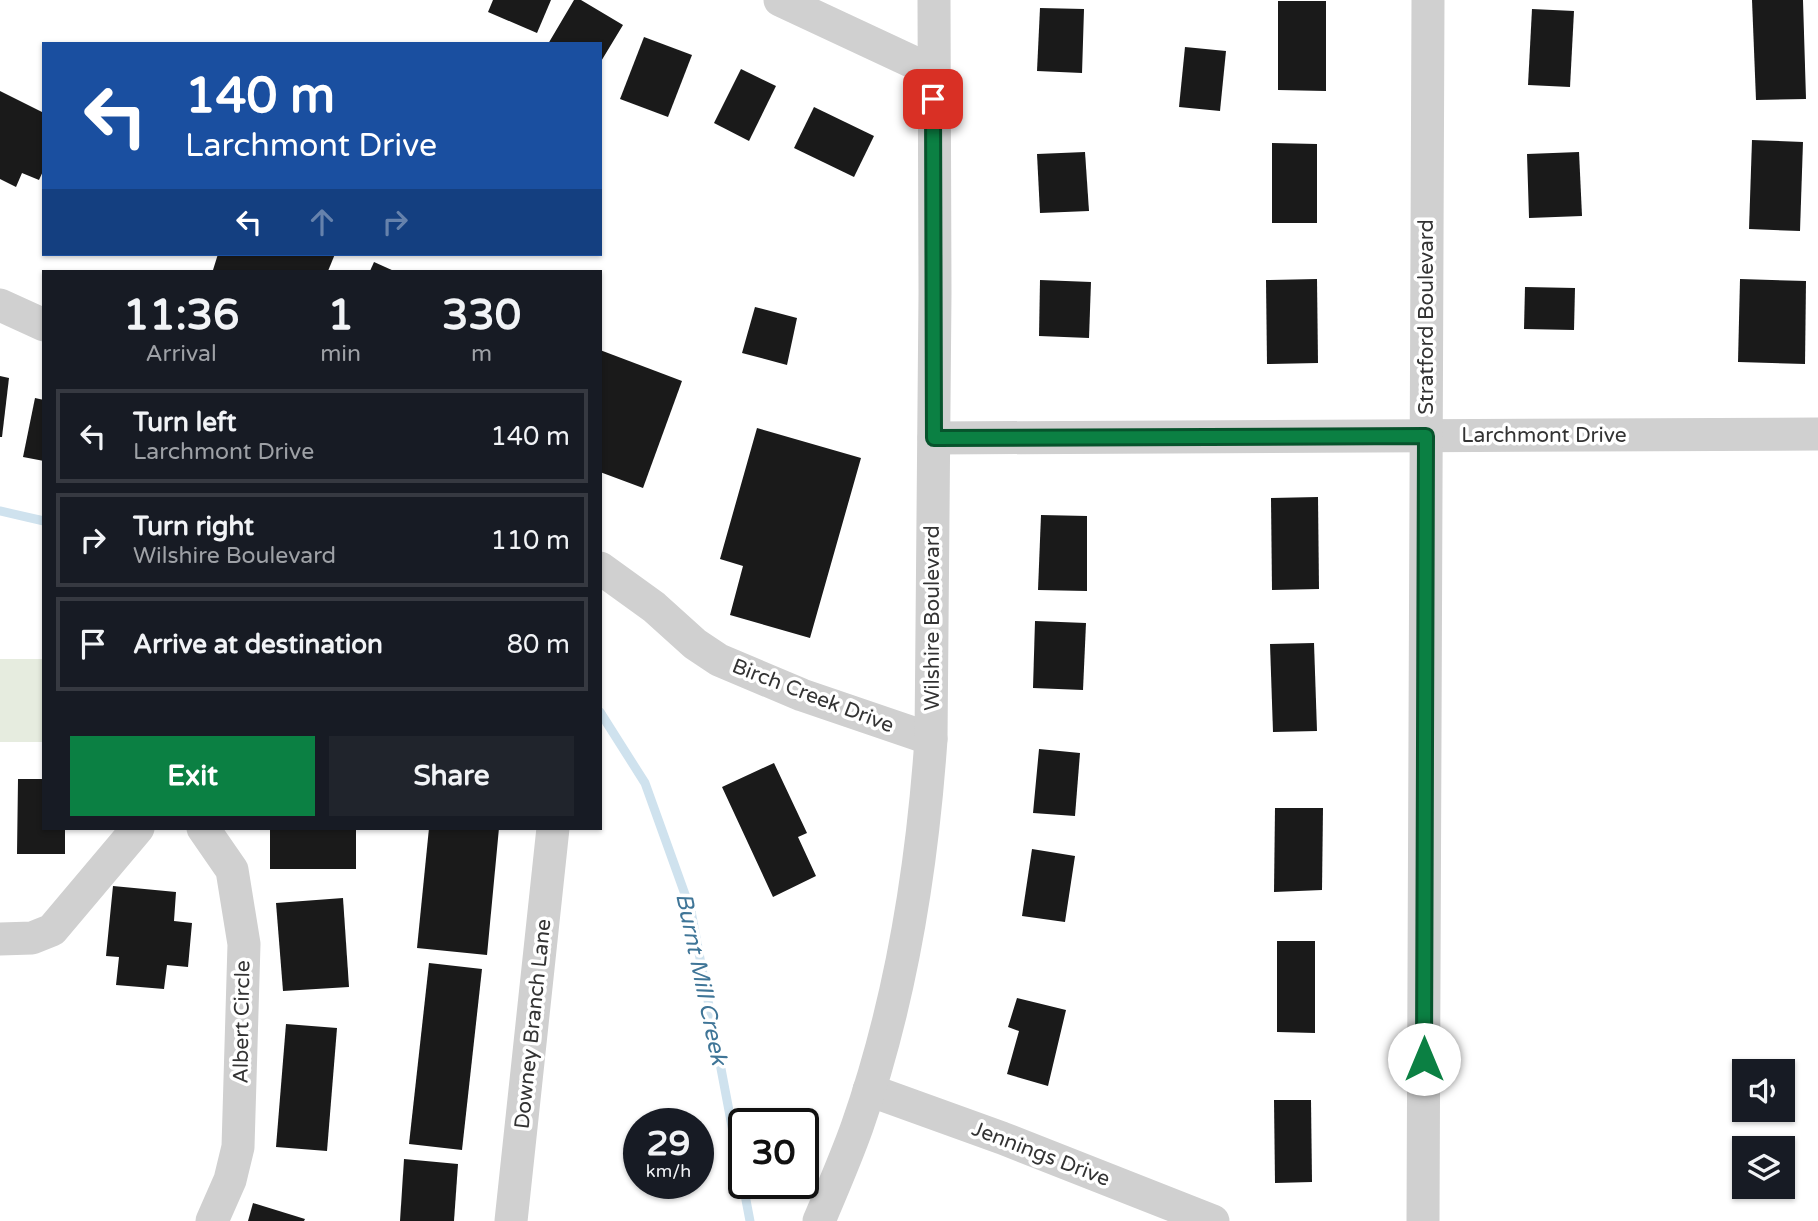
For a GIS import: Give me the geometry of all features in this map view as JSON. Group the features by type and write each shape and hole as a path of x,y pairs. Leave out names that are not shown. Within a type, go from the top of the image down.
{"street":[{"path":"780,0 932,71"},
{"name":"Wilshire Boulevard","path":"819,1221 857,1127 887,1024 906,937 927,801 931,739 934,438 934,0"},
{"name":"Stratford Boulevard","path":"1423,1221 1428,0"},
{"path":"0,305 42,324"},
{"name":"Larchmont Drive","path":"934,438 1818,434"},
{"name":"Birch Creek Drive","path":"602,569 654,607 695,644 719,660 802,695 931,739"},
{"path":"0,939 32,938 52,930 136,830"},
{"name":"Albert Circle","path":"204,830 232,870 244,944 238,1147 230,1180 212,1221"},
{"name":"Downey Branch Lane","path":"511,1221 553,830"},
{"name":"Jennings Drive","path":"869,1090 1002,1138 1213,1221"}],"shaded area":[{"path":"0,659 42,659 42,742 0,742"}],"building":[{"path":"493,0 551,0 537,33 488,12"},
{"path":"574,0 581,0 623,25 602,60 602,42 549,42"},
{"path":"1752,0 1803,0 1806,99 1756,100"},
{"path":"1278,1 1326,1 1326,91 1278,90"},
{"path":"1040,8 1084,9 1082,73 1037,71"},
{"path":"1532,9 1574,11 1570,87 1528,85"},
{"path":"644,37 692,55 668,117 620,99"},
{"path":"1185,47 1226,51 1220,111 1179,107"},
{"path":"741,69 776,86 749,141 714,123"},
{"path":"0,91 42,112 42,173 39,180 22,173 16,187 0,179"},
{"path":"814,107 874,136 854,177 794,148"},
{"path":"1752,140 1803,142 1800,231 1749,229"},
{"path":"1272,143 1317,144 1317,223 1272,223"},
{"path":"1085,152 1089,211 1040,213 1037,154"},
{"path":"1579,152 1582,216 1529,218 1527,154"},
{"path":"217,256 334,256 328,270 213,270"},
{"path":"374,262 392,270 370,270"},
{"path":"1317,279 1318,363 1267,364 1266,280"},
{"path":"1740,279 1806,281 1805,364 1738,362"},
{"path":"1040,280 1091,282 1089,338 1039,336"},
{"path":"1525,287 1575,288 1574,330 1524,329"},
{"path":"755,307 797,318 787,365 742,353"},
{"path":"602,351 682,381 643,488 602,473"},
{"path":"0,376 9,378 2,437 0,437"},
{"path":"35,398 42,400 42,461 23,457"},
{"path":"757,428 861,458 810,638 730,615 743,566 720,559"},
{"path":"1318,497 1319,589 1272,590 1271,498"},
{"path":"1041,515 1087,516 1087,591 1038,590"},
{"path":"1035,621 1086,623 1083,690 1033,688"},
{"path":"1314,643 1317,731 1273,732 1270,644"},
{"path":"1039,749 1080,753 1075,816 1033,813"},
{"path":"774,763 807,833 798,837 816,876 773,897 722,787"},
{"path":"18,779 42,779 42,830 65,830 65,854 17,854"},
{"path":"1275,808 1323,808 1322,890 1274,892"},
{"path":"270,830 356,830 356,869 270,869"},
{"path":"429,830 499,830 487,955 417,948"},
{"path":"1032,849 1075,856 1065,922 1022,916"},
{"path":"113,886 176,892 174,921 192,923 188,967 167,965 164,989 116,985 119,957 106,956"},
{"path":"343,898 349,987 283,991 276,903"},
{"path":"1277,941 1315,941 1315,1033 1277,1032"},
{"path":"429,963 482,969 462,1150 409,1144"},
{"path":"1017,998 1066,1010 1048,1086 1007,1074 1019,1031 1008,1027"},
{"path":"286,1024 337,1028 327,1151 276,1147"},
{"path":"1274,1100 1311,1100 1312,1182 1275,1183"},
{"path":"404,1159 458,1164 454,1221 400,1221"},
{"path":"253,1203 305,1219 248,1221"}],"waterway":[{"name":"Burnt Mill Creek","path":"0,511 42,521"},
{"name":"Burnt Mill Creek","path":"602,715 645,783 691,911 750,1221"}],"route":[{"path":"933,99 934,438 1426,436 1424,1059"}]}
